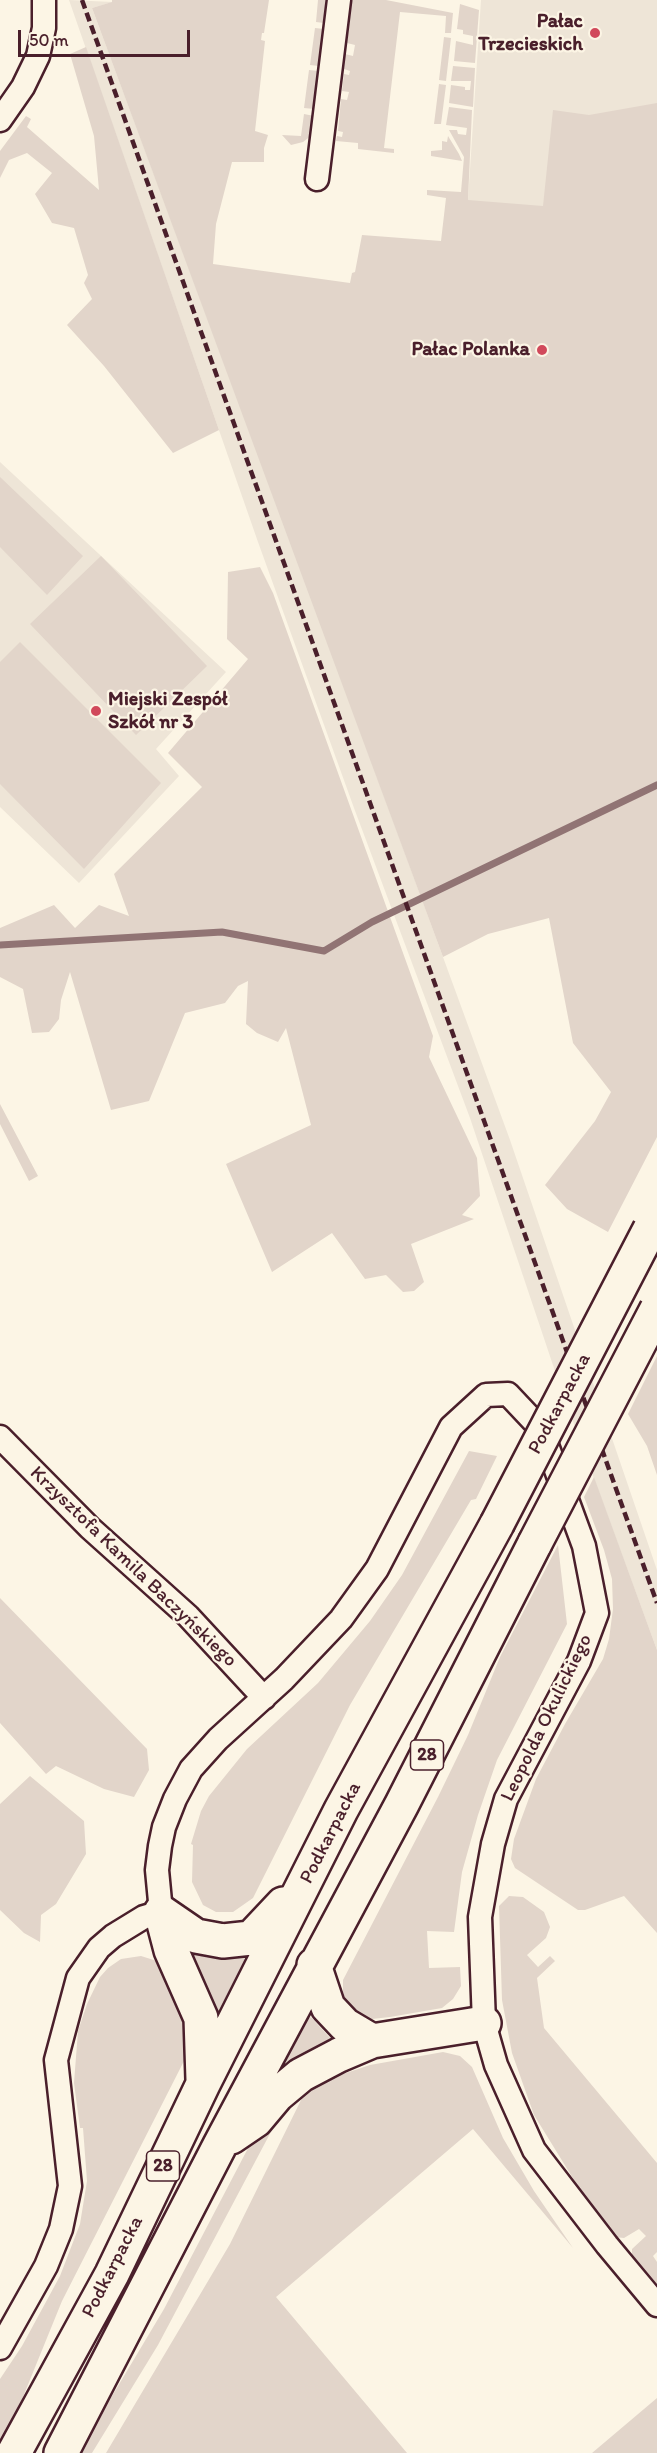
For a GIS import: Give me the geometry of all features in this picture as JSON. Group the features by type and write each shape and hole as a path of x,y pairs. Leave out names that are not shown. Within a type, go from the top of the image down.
{"main road":[{"name":"Podkarpacka","path":"14,2453 112,2274 202,2084 341,1810 497,1524 654,1223"},
{"name":"Podkarpacka","path":"61,2453 314,1965 407,1794 657,1309"},
{"path":"161,1912 196,1936 223,1941 251,1938 309,1877"},
{"path":"161,1912 171,1950 201,2018 202,2084"},
{"path":"314,1965 328,2007 345,2025 372,2041"},
{"path":"220,2145 256,2120 277,2095 301,2075 372,2041 484,2023"}],"street":[{"path":"0,120 23,87 38,56 44,28 44,0"},
{"path":"317,179 339,0"},
{"name":"Leopolda Okulickiego","path":"161,1912 157,1870 160,1846 164,1827 175,1799 191,1769 218,1738 264,1698 341,1618 377,1569 451,1427 486,1395 508,1394 541,1429 584,1546 597,1613 579,1661 506,1799 493,1844 480,1917 484,2023 496,2065 534,2150 607,2245 657,2305"},
{"name":"Krzysztofa Kamila Baczyńskiego","path":"0,1437 90,1528 188,1616 264,1698"},
{"path":"0,2348 46,2266 61,2229 68,2197 70,2186 66,2140 56,2060 78,1978 99,1948 112,1936 144,1917 161,1912"}],"shaded area":[{"path":"69,0 113,2 92,8 510,1140 657,1570 657,1650 560,1386 470,1118 258,542"},
{"path":"112,0 269,0 261,40 265,41 255,131 268,135 264,148 264,162 232,162 216,224 213,264 350,283 352,273 355,272 362,235 441,241 446,198 427,195 427,190 461,192 464,157 449,130 457,130 458,134 466,135 467,128 446,125 449,107 472,110 468,200 543,206 553,110 589,115 657,103 657,1137 608,1232 567,1209 545,1185 595,1121 611,1092 573,1043 549,918 488,934 443,957 92,8 112,2"},
{"path":"318,0 326,0 324,23 316,22"},
{"path":"352,0 386,0 453,13 451,33 445,33 446,16 400,12 384,148 394,149 394,153 358,149 358,143 336,141 337,136 342,137 343,132 338,131 341,99 347,100 349,92 342,91 344,74 349,75 350,71 344,69 345,54 353,56 355,45 347,43"},
{"name":"Pałac Polanka","path":"481,0 657,0 657,602 468,200"},
{"path":"460,4 479,10 475,63 454,61 456,41 473,45 473,36 463,34 463,30 457,29"},
{"path":"315,28 324,29 319,66 310,65"},
{"path":"444,37 451,38 446,81 439,80"},
{"path":"86,47 219,430 173,453 104,366 67,325 92,299 84,283 88,275 74,228 52,223 35,194 52,173 27,153 9,160 0,178 0,151 26,116 31,119 27,127 99,190 94,136 70,54"},
{"path":"453,66 475,68 473,107 449,103 451,85 470,90 471,81 451,81"},
{"path":"309,70 319,71 314,109 304,108"},
{"path":"439,84 446,85 441,124 434,124"},
{"path":"304,114 314,116 312,135 303,142 291,145 282,135 301,136"},
{"path":"448,136 462,161 431,156 431,151 442,150 442,141 447,142"},
{"name":"Miejski Zespół Szkół nr 3","path":"0,462 226,672 156,749 179,776 79,883 0,807"},
{"path":"0,477 83,556 47,595 0,547"},
{"path":"101,556 207,666 136,735 30,624"},
{"path":"260,567 273,593 433,1036 429,1057 477,1158 480,1196 462,1215 474,1219 411,1244 424,1282 414,1291 403,1292 386,1275 365,1279 332,1233 272,1272 226,1164 311,1125 286,1028 278,1042 257,1033 246,1024 248,981 238,986 225,1003 185,1013 149,1101 111,1110 70,972 61,1000 59,1019 49,1032 32,1033 23,989 0,977 0,928 54,905 75,928 99,905 129,916 114,874 202,787 168,753 248,659 227,639 228,572"},
{"path":"20,642 161,783 84,869 0,784 0,662"},
{"path":"0,1104 38,1176 29,1181 0,1124"},
{"path":"657,1356 657,1475 647,1446 628,1414"},
{"path":"469,1451 497,1456 476,1499 471,1500 350,1705 253,1898 233,1912 216,1912 203,1905 192,1882 193,1845 191,1844 201,1811 209,1796 247,1749 318,1683 370,1621 402,1575"},
{"path":"594,1477 657,1650 657,1933 624,1896 585,1910 578,1910 515,1868 511,1859 514,1839 536,1779 603,1659 609,1639 613,1609 612,1579 604,1550 584,1497"},
{"path":"558,1545 567,1624 497,1760 462,1872 454,1932 427,1931 429,1968 460,1967 461,1986 453,1999 442,2008 390,2017 372,2019 362,2017 345,2000 343,1980 438,1797 468,1735 500,1657"},
{"path":"0,1598 147,1749 149,1770 134,1797 104,1789 56,1766 46,1774 0,1723"},
{"path":"30,1776 84,1821 86,1854 56,1904 41,1915 40,1942 24,1933 0,1910 0,1804"},
{"path":"509,1896 523,1897 544,1912 550,1927 546,1938 527,1955 538,1967 550,1956 555,1961 537,1978 544,2028 657,2163 657,2252 653,2256 657,2262 657,2286 632,2258 632,2249 646,2236 639,2229 624,2238 614,2237 574,2180 534,2115 512,2053 502,2000 499,1906"},
{"path":"195,1954 214,1958 244,1957 245,1961 216,2015 199,1972 191,1959 191,1956"},
{"path":"141,1956 160,1962 185,2001 187,2049 184,2061 62,2301 14,2419 0,2445 0,2379 22,2346 60,2276 80,2224 87,2181 83,2128 80,2128 74,2083 78,2031 87,2004 100,1977 121,1959"},
{"path":"311,2017 331,2039 331,2044 288,2065 286,2061 307,2020"},
{"path":"443,2052 460,2056 472,2067 503,2138 534,2191 573,2248 473,2129 276,2297 407,2453 106,2453 230,2244 304,2094 311,2088 337,2076 370,2065"},
{"path":"291,2094 158,2345 92,2453 78,2453 164,2309 257,2131"},
{"path":"657,2398 657,2453 592,2453"}],"waterway":[{"path":"0,945 222,932 324,951 372,922 657,785"}],"railway":[{"path":"82,0 657,1603"}],"place":[{"name":"Pałac Trzecieskich","path":"595,33"},
{"name":"Pałac Polanka","path":"542,350"},
{"name":"Miejski Zespół Szkół nr 3","path":"96,711"}]}
